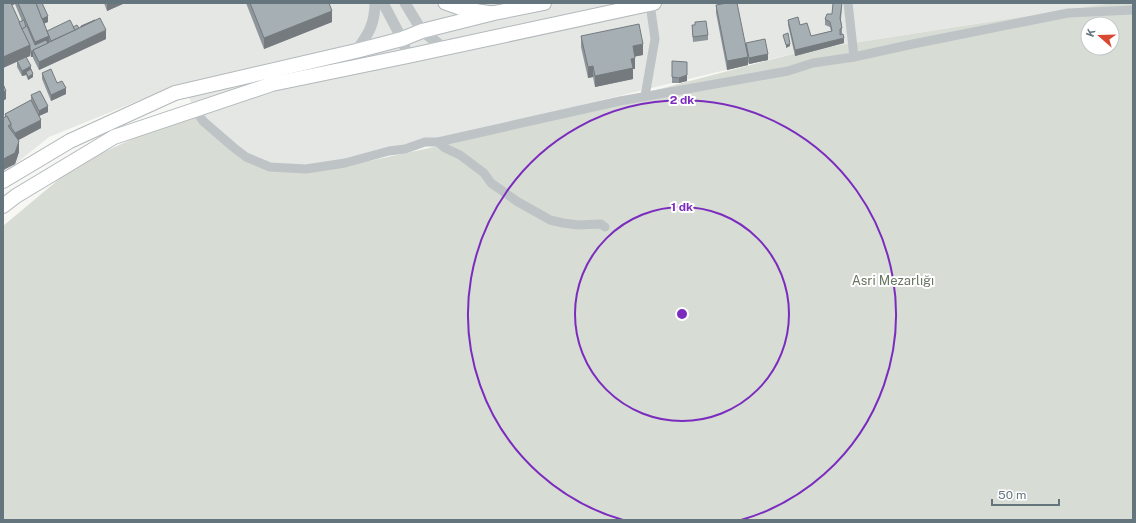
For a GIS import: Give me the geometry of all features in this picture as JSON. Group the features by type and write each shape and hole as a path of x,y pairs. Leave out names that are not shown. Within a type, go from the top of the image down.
{"main road":[{"path":"444,3 459,8 494,13"},
{"path":"3,180 70,141 175,94 356,51 402,39 422,31 494,13 544,3"},
{"path":"3,206 16,196 114,137 272,84 652,4"}],"street":[{"path":"356,51 366,37 375,16 374,3"},
{"path":"383,3 402,39 408,56"},
{"path":"405,3 422,31 444,48"},
{"path":"848,3 854,57"},
{"path":"645,96 655,39 652,4"},
{"path":"195,109 203,121 246,157 270,167 306,170 345,163 389,151 405,149 425,142 438,142 645,96 788,71 814,63 854,57 1068,13 1133,10"},
{"path":"438,142 445,148 460,155 484,173 491,183 518,202 550,220 578,225 601,224 605,227"}],"shaded area":[{"path":"3,3 1111,3 808,50 305,172 247,158 195,110 182,83 49,137 3,174"}],"green space":[{"name":"Asri Mezarlığı","path":"1111,3 1133,3 1133,520 3,520 3,226 76,165 195,110 247,158 269,168 369,161 523,125 808,50"}],"building":[{"path":"3,3 11,3 30,45 3,57"},
{"path":"18,3 36,3 49,36 35,42"},
{"path":"36,3 42,3 48,16 42,19"},
{"path":"250,3 329,3 332,11 264,38"},
{"path":"737,3 748,57 727,61 716,5"},
{"path":"833,3 842,3 840,18 842,28 840,29 840,35 843,34 844,38 795,50 788,20 798,17 800,25 807,23 811,36 832,31 830,22 825,19 827,14 832,14"},
{"path":"100,18 106,30 39,62 33,50"},
{"path":"24,20 26,27 22,29 19,22"},
{"path":"70,20 75,30 51,41 47,31"},
{"path":"706,21 708,35 693,37 692,25 695,25 695,22"},
{"path":"639,24 643,44 633,46 635,58 631,59 633,68 595,76 593,66 588,67 581,36"},
{"path":"77,25 79,28 75,30 73,27"},
{"path":"27,26 35,45 46,40 48,43 31,52 30,45 22,29"},
{"path":"788,33 790,44 786,45 783,35"},
{"path":"765,39 768,54 749,58 746,43"},
{"path":"26,57 31,66 22,71 17,61"},
{"path":"672,61 687,62 687,75 679,78 672,77"},
{"path":"31,69 33,74 28,77 26,72"},
{"path":"51,69 57,83 62,81 66,88 51,95 42,73"},
{"path":"3,84 6,91 3,92"},
{"path":"40,91 48,106 39,111 31,95"},
{"path":"31,100 41,120 15,133 5,114"},
{"path":"7,116 11,124 8,126 19,141 15,153 3,160 3,118"}]}
